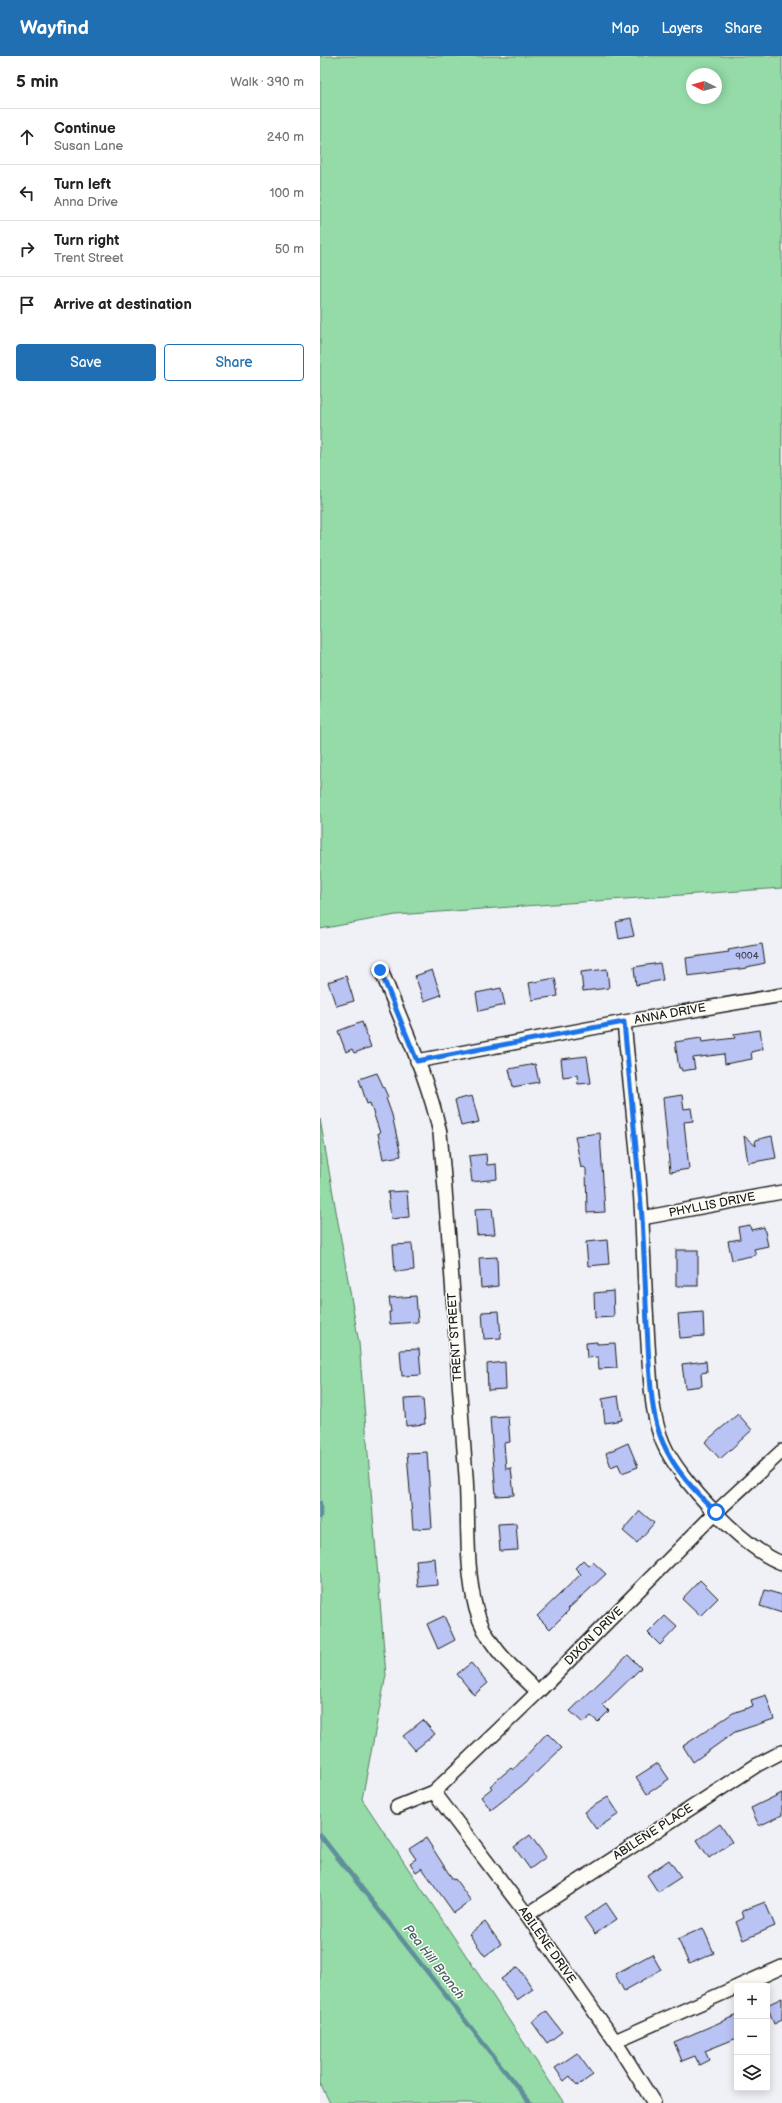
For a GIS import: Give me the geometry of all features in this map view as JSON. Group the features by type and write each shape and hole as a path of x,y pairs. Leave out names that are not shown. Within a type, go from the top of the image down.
{"street":[{"name":"TRENT STREET","path":"380,970 434,1107 440,1133 468,1502 470,1569 476,1609 486,1636 498,1652 538,1692"},
{"name":"ANNA DRIVE","path":"417,1061 624,1022 782,995"},
{"path":"624,1022 642,1218 647,1328 652,1400 656,1422 662,1442 673,1463 691,1487 750,1546 766,1556 782,1563"},
{"name":"PHYLLIS DRIVE","path":"642,1218 782,1192"},
{"name":"DIXON DRIVE","path":"397,1807 434,1792 538,1692 716,1512 782,1451"},
{"name":"ABILENE PLACE","path":"526,1914 752,1768 782,1752"},
{"name":"ABILENE DRIVE","path":"434,1792 526,1914 615,2041 654,2103"},
{"path":"745,1983 782,1967"},
{"path":"615,2041 734,1988"}],"green space":[{"path":"320,56 782,56 782,888 396,915 320,929"},
{"path":"320,1119 359,1343 386,1675 362,1799 564,2103 330,2103 320,2083"}],"building":[{"path":"630,919 634,936 619,939 616,922"},
{"path":"762,944 765,963 747,968 688,976 686,958 729,952 728,950"},
{"path":"660,963 663,980 636,985 634,967"},
{"path":"607,969 609,988 583,991 581,972"},
{"path":"432,970 441,995 424,1001 415,976"},
{"path":"346,976 354,1001 336,1006 328,982"},
{"path":"555,978 558,996 532,1000 529,983"},
{"path":"501,988 505,1005 479,1011 476,993"},
{"path":"362,1022 371,1047 354,1053 352,1049 346,1052 338,1031"},
{"path":"760,1030 763,1049 751,1052 752,1059 725,1064 724,1054 693,1058 695,1069 682,1071 681,1068 679,1068 675,1042 701,1038 702,1042 735,1038 734,1034"},
{"path":"587,1056 591,1083 578,1084 577,1075 563,1077 561,1059"},
{"path":"535,1064 539,1082 513,1087 509,1069"},
{"path":"377,1073 388,1097 386,1098 392,1115 401,1156 383,1159 378,1133 380,1133 370,1103 367,1104 359,1079"},
{"path":"682,1095 684,1109 691,1108 693,1121 684,1122 689,1169 670,1172 663,1098"},
{"path":"472,1096 479,1122 461,1126 455,1100"},
{"path":"600,1133 605,1212 587,1213 586,1169 584,1167 581,1168 575,1136"},
{"path":"744,1136 756,1146 755,1140 772,1136 776,1158 748,1163"},
{"path":"486,1154 487,1165 496,1164 497,1179 472,1182 469,1156"},
{"path":"407,1191 409,1217 391,1219 388,1192"},
{"path":"492,1208 495,1234 477,1235 475,1209"},
{"path":"750,1225 751,1230 764,1227 768,1246 754,1249 756,1255 732,1260 728,1241 740,1239 738,1227"},
{"path":"607,1240 609,1264 588,1266 586,1242"},
{"path":"412,1244 414,1270 395,1272 393,1245"},
{"path":"676,1250 698,1250 698,1286 676,1286"},
{"path":"497,1257 498,1286 481,1288 479,1258"},
{"path":"613,1291 614,1317 595,1318 594,1293"},
{"path":"416,1296 418,1322 390,1324 389,1312 391,1312 389,1298"},
{"path":"499,1311 501,1338 484,1339 482,1312"},
{"path":"703,1312 704,1336 680,1338 678,1314"},
{"path":"597,1342 597,1344 615,1343 617,1368 599,1369 598,1357 587,1358 586,1343"},
{"path":"419,1349 421,1375 402,1376 400,1350"},
{"path":"706,1361 707,1372 701,1373 702,1386 685,1388 682,1364"},
{"path":"505,1362 506,1389 488,1390 487,1364"},
{"path":"618,1396 622,1420 605,1423 602,1399"},
{"path":"423,1398 425,1424 406,1426 404,1399"},
{"path":"738,1414 752,1430 720,1459 705,1442"},
{"path":"508,1416 510,1442 504,1443 506,1469 511,1468 514,1495 496,1496 490,1417"},
{"path":"628,1443 638,1467 622,1473 618,1464 611,1467 606,1453"},
{"path":"427,1452 432,1528 413,1529 407,1453"},
{"path":"640,1511 654,1523 637,1543 623,1531"},
{"path":"516,1523 518,1550 500,1551 498,1524"},
{"path":"435,1558 437,1585 418,1587 416,1560"},
{"path":"583,1560 589,1566 593,1562 606,1574 568,1609 569,1610 550,1629 537,1616 581,1574 575,1568"},
{"path":"700,1580 718,1598 700,1616 682,1599"},
{"path":"765,1590 782,1595 782,1613 760,1606"},
{"path":"444,1616 455,1640 438,1649 427,1624"},
{"path":"665,1616 677,1627 660,1645 648,1633"},
{"path":"628,1655 641,1668 603,1705 609,1711 598,1722 591,1716 583,1723 570,1711"},
{"path":"471,1663 488,1683 474,1695 457,1674"},
{"path":"766,1695 774,1719 735,1732 693,1762 683,1746 733,1713 753,1706 751,1700"},
{"path":"423,1720 435,1734 415,1750 403,1736"},
{"path":"547,1733 562,1748 524,1784 491,1810 481,1797 492,1788 490,1786 511,1768 513,1770"},
{"path":"658,1763 669,1779 647,1794 636,1777"},
{"path":"782,1793 782,1815 759,1826 751,1808"},
{"path":"608,1797 619,1814 596,1829 584,1812"},
{"path":"720,1824 732,1842 709,1858 697,1840"},
{"path":"530,1835 546,1857 530,1869 514,1847"},
{"path":"426,1838 453,1880 455,1879 471,1901 454,1913 422,1868 416,1872 410,1863 416,1859 409,1849"},
{"path":"669,1860 681,1877 658,1892 647,1875"},
{"path":"765,1902 775,1926 743,1940 736,1922 744,1918 742,1911"},
{"path":"606,1903 617,1919 595,1934 584,1918"},
{"path":"485,1922 501,1944 485,1956 469,1934"},
{"path":"703,1928 714,1953 689,1964 678,1939"},
{"path":"652,1954 661,1970 624,1991 615,1974"},
{"path":"518,1967 533,1989 517,2000 501,1979"},
{"path":"782,1998 782,2020 774,2024 770,2013 770,2004"},
{"path":"546,2011 562,2032 547,2043 532,2022"},
{"path":"734,2016 734,2039 705,2051 709,2060 699,2065 695,2056 682,2061 674,2042"},
{"path":"577,2053 593,2075 577,2086 570,2076 564,2081 555,2068"}],"waterway":[{"name":"Pea Hill Branch","path":"320,1503 320,1517"},
{"name":"Pea Hill Branch","path":"320,1835 530,2103"}],"route":[{"path":"380,970 417,1061 624,1022 642,1218 647,1328 652,1400 656,1422 662,1442 673,1463 691,1487 716,1512"}]}
